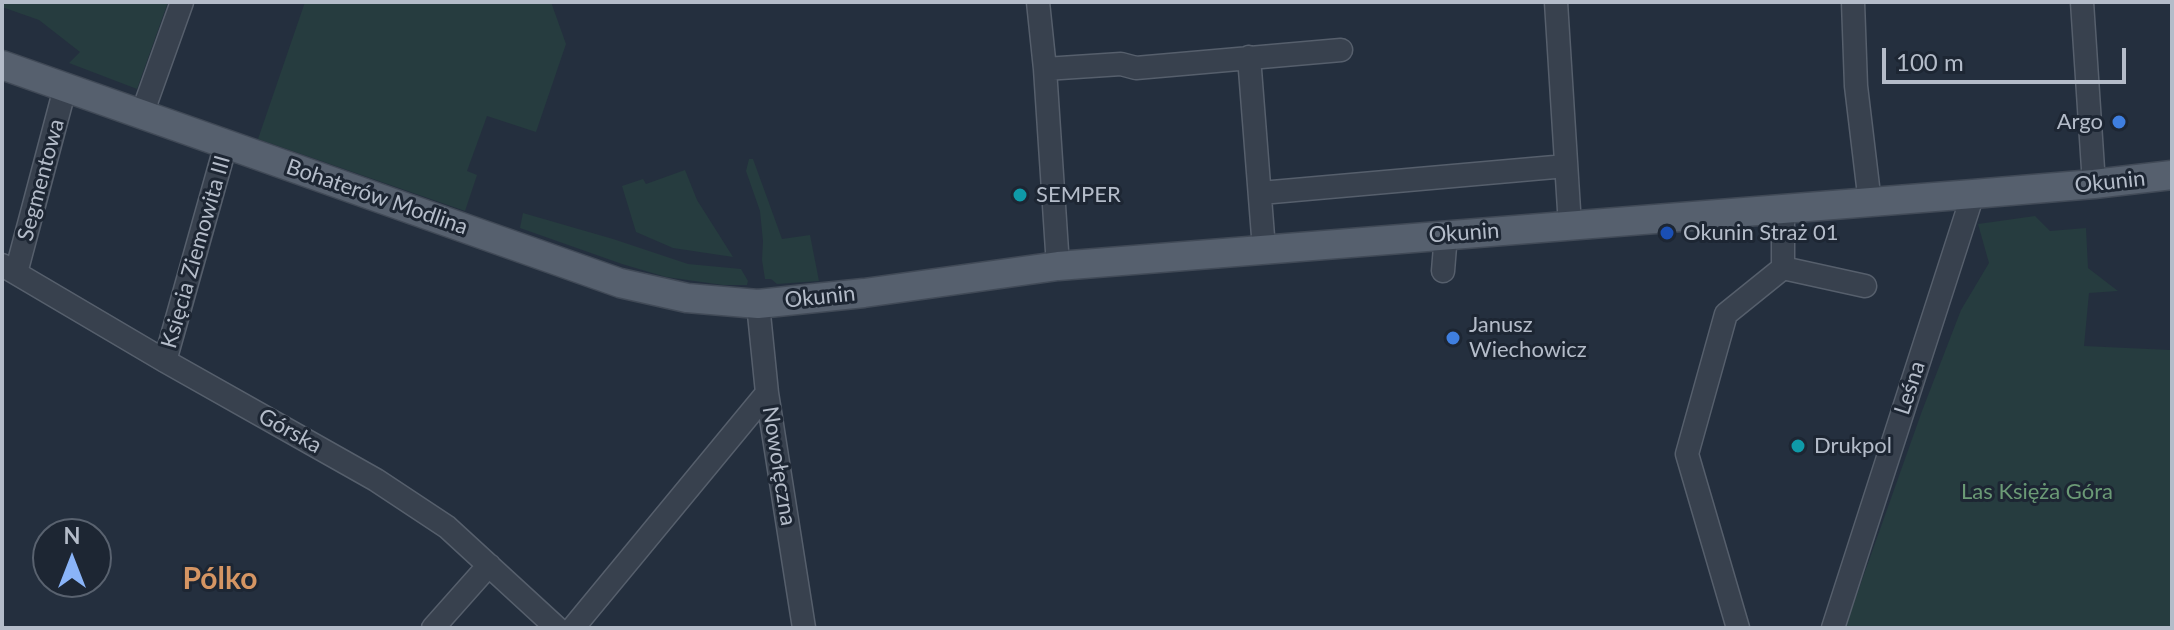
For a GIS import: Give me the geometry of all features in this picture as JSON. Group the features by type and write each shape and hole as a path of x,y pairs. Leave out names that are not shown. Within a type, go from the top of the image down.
{"main road":[{"name":"Bohaterów Modlina","path":"2,65 620,283 687,298 758,304"},
{"name":"Okunin","path":"758,304 864,293 1058,266 1870,203 2172,175"}],"street":[{"path":"142,114 182,2"},
{"path":"1038,2 1058,266"},
{"path":"1556,2 1570,226"},
{"path":"1853,2 1856,86 1870,203"},
{"path":"2082,2 2094,184"},
{"path":"1045,69 1121,64 1136,68 1341,50"},
{"path":"1249,57 1264,249"},
{"name":"Segmentowa","path":"9,269 65,88"},
{"name":"Księcia Ziemowita III","path":"165,361 226,144"},
{"path":"1261,193 1566,166"},
{"name":"Leśna","path":"1833,628 1973,194"},
{"path":"1783,210 1783,268"},
{"path":"1443,271 1446,234"},
{"path":"1783,268 1865,286"},
{"path":"1738,628 1687,454 1726,314 1783,268"},
{"name":"Górska","path":"9,269 376,480 447,527 557,628"},
{"name":"Nowołęczna","path":"758,304 767,393 804,628"},
{"path":"573,628 767,393"},
{"path":"433,628 489,565"}],"green space":[{"path":"2,2 168,2 137,89 69,63 80,52 39,20 2,7"},
{"path":"305,2 551,2 566,44 536,132 487,116 467,171 477,175 465,211 258,139"},
{"path":"749,159 753,159 782,239 810,235 819,281 777,284 765,279 760,211 746,171"},
{"path":"685,170 697,200 733,257 673,248 636,232 622,186 643,179 646,184"},
{"path":"523,213 688,264 741,269 747,285 666,277 622,264 520,228"},
{"name":"Las Księża Góra","path":"2035,216 2050,231 2086,228 2088,268 2118,291 2089,293 2084,346 2170,350 2172,354 2172,628 1845,628 1961,310 1989,263 1978,224"}],"place":[{"name":"Argo","path":"2119,122"},
{"name":"SEMPER","path":"1020,195"},
{"name":"Okunin Straż 01","path":"1667,233"},
{"name":"Janusz Wiechowicz","path":"1453,338"},
{"name":"Drukpol","path":"1798,446"}],"district":[{"name":"Pólko","path":"220,579"}]}
